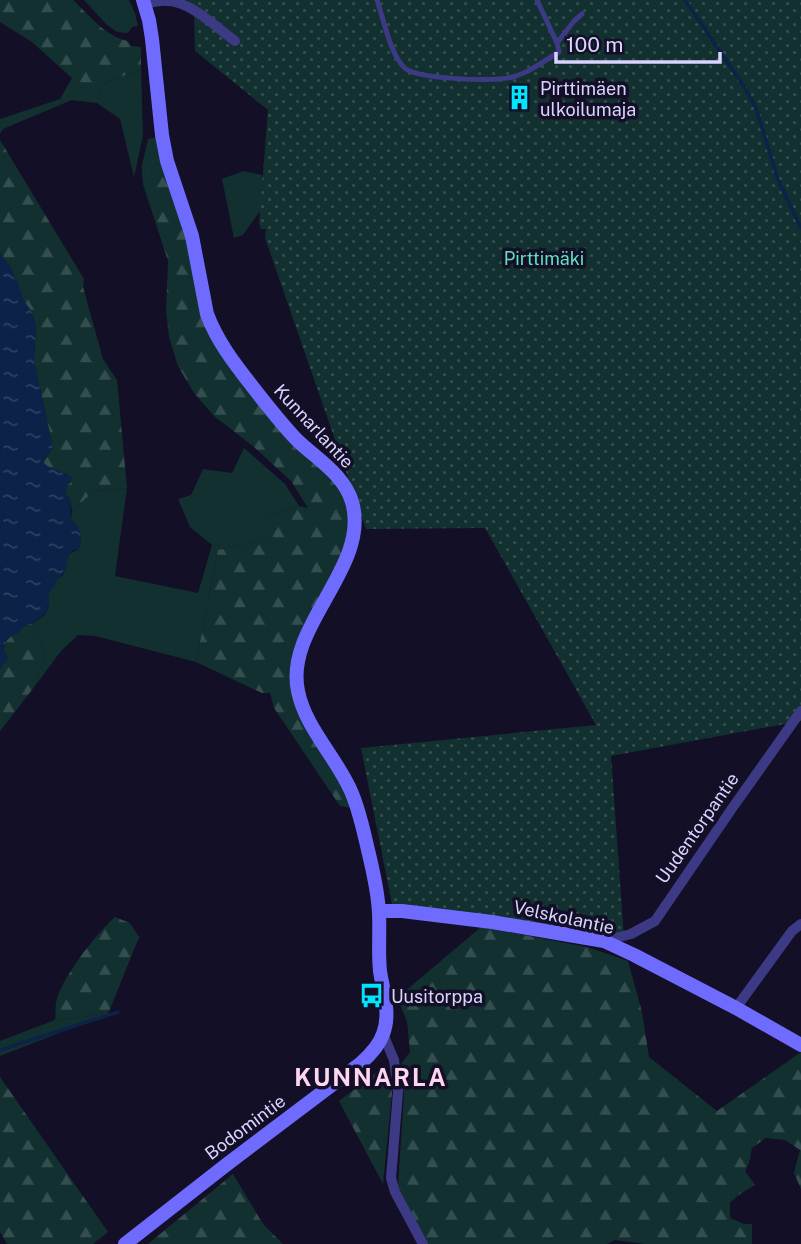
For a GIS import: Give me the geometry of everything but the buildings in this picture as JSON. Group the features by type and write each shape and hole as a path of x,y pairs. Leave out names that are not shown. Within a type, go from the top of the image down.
{"main road":[{"name":"Kunnarlantie","path":"143,2 152,39 167,161 192,236 212,326 232,360 272,413 305,449 339,479 352,501 354,524 348,554 303,642 296,666 296,678 303,708 350,788 359,812 377,888 379,911"},
{"name":"Velskolantie","path":"379,911 480,920 604,941 736,1008 801,1045"},
{"path":"379,911 380,969 386,1009 383,1034"},
{"name":"Bodomintie","path":"125,1244 361,1063 378,1045 383,1034"}],"street":[{"path":"143,2 169,0 186,6 235,41"},
{"name":"Uudentorpantie","path":"604,941 631,934 654,921 801,711"},
{"path":"736,1008 792,931 801,924"},
{"path":"383,1034 394,1060 398,1092 391,1178 395,1192 422,1244"}],"lane":[{"path":"377,0 395,56 406,69 461,80 512,77 559,52 537,0"},
{"path":"557,43 574,20 582,14"}],"green space":[{"path":"0,0 73,0 112,35 128,41 131,46 141,47 141,69 103,84 97,103 72,100 72,78 32,42 0,22"},
{"path":"84,0 129,0 138,26 132,27 128,33 117,32"},
{"name":"Pirttimäki","path":"187,0 801,0 801,721 611,756 624,937 392,904 361,748 596,725 485,528 366,529 265,238 266,229 261,229 259,224 268,110 195,51 194,13"},
{"path":"141,69 143,136 134,177 120,119 97,103 103,84"},
{"path":"72,78 72,100 3,129 0,134 0,119 60,99"},
{"path":"157,137 162,162 142,173 148,139"},
{"path":"0,140 84,279 83,287 103,359 117,380 127,488 94,491 72,511 70,499 66,495 67,485 71,482 67,474 45,466 43,462 53,448 34,361 36,328 32,312 23,300 10,266 0,252"},
{"path":"162,162 186,228 205,319 331,477 346,501 349,520 347,536 337,567 291,674 352,808 340,806 274,708 270,693 262,693 196,662 218,550 273,538 267,516 299,506 308,508 291,481 254,447 214,416 194,393 178,366 169,337 166,311 168,261 143,184 142,173"},
{"path":"243,171 262,175 268,200 243,235 234,238 222,179"},
{"path":"244,448 285,484 299,506 267,516 274,538 218,550 196,662 95,636 78,635 61,651 35,686 45,654 32,624 45,615 49,606 49,593 57,579 63,575 69,554 79,549 80,533 71,519 72,511 94,491 127,488 115,576 198,593 212,545 190,527 178,499 191,495 203,469 232,473"},
{"path":"32,624 45,654 35,686 0,731 0,669 8,658 3,651 7,639"},
{"path":"115,917 130,923 139,937 108,1014 55,1020 56,1003 64,982 89,945"},
{"path":"481,927 587,947 628,961 642,1012 649,1057 717,1111 801,1052 801,1189 794,1173 800,1150 785,1140 766,1138 752,1148 745,1171 755,1185 730,1203 730,1218 744,1224 752,1224 752,1244 645,1244 615,1240 607,1244 428,1244 398,1187 404,1095 400,1065 410,1052 407,1021 397,998"},
{"path":"108,1014 0,1056 0,1041 55,1020"},
{"path":"387,1065 392,1093 383,1184 339,1101"},
{"path":"0,1077 108,1232 93,1244 7,1244 0,1232"},
{"path":"233,1174 263,1224 283,1244 148,1244"}],"water":[{"path":"0,252 14,273 23,300 32,312 36,328 34,361 53,448 43,462 73,478 67,485 66,494 70,499 71,519 79,529 81,540 79,549 69,554 66,570 49,593 49,606 45,614 32,624 24,625 7,641 3,651 8,658 0,669"}],"waterway":[{"path":"685,0 756,108 778,180 801,228"},
{"path":"0,1050 118,1012"}],"place":[{"name":"Pirttimäen ulkoilumaja","path":"520,98"},
{"name":"Uusitorppa","path":"371,996"}],"district":[{"name":"KUNNARLA","path":"371,1077"}]}
